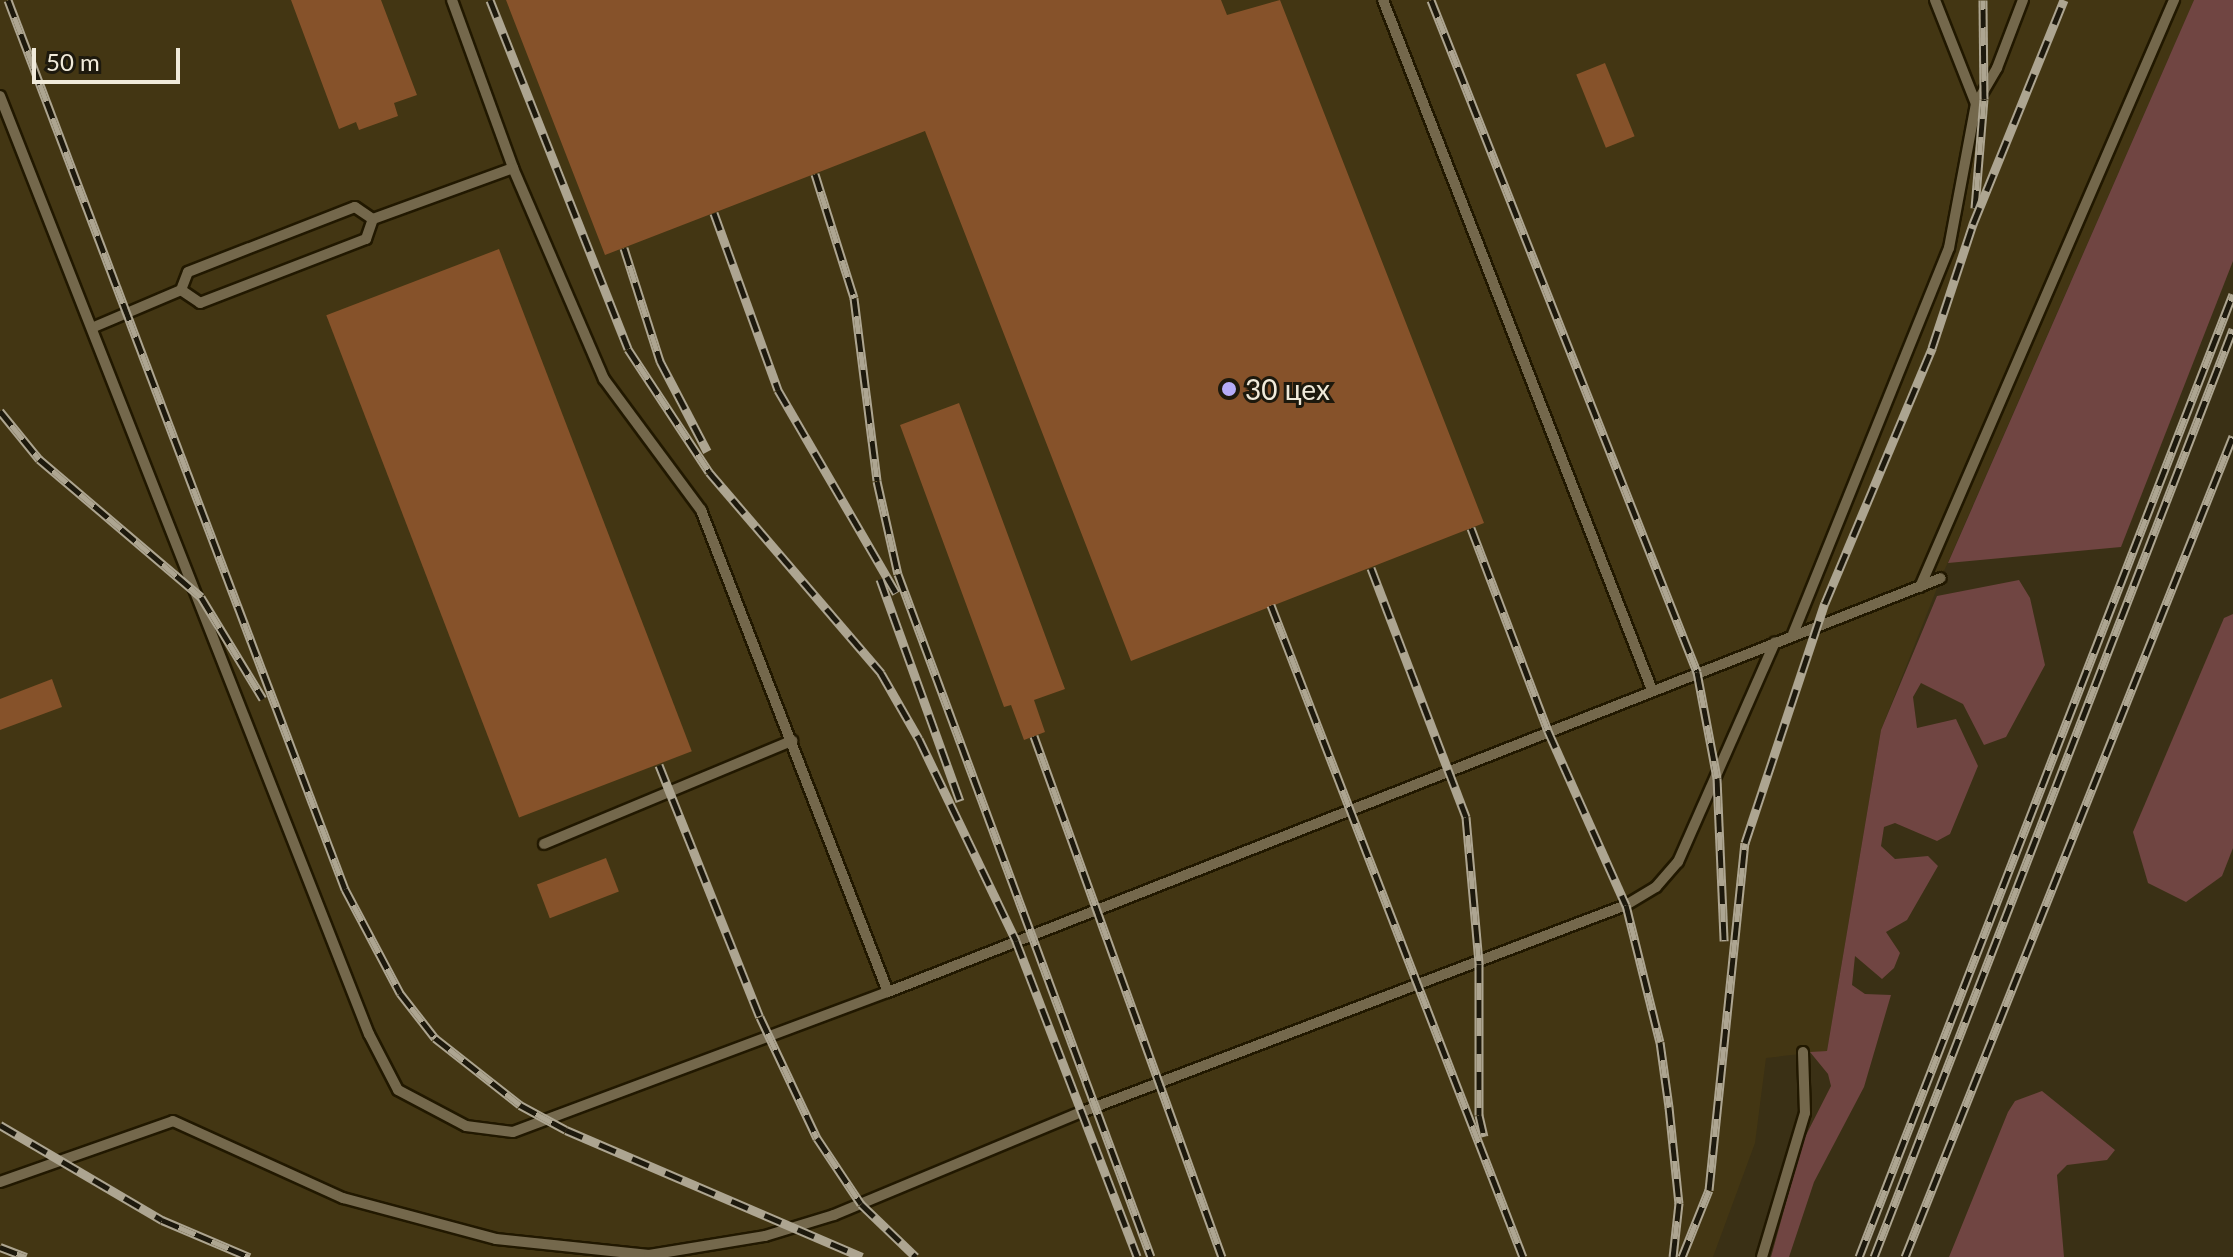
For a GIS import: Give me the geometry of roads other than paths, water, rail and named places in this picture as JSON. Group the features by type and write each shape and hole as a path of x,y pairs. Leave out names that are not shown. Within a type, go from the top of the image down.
{"lane":[{"path":"452,0 513,168 604,379 701,510 888,992"},
{"path":"1383,0 1652,690"},
{"path":"1935,0 1976,104"},
{"path":"1793,634 1949,248 1976,104 1997,68 2023,0"},
{"path":"1920,587 2174,0"},
{"path":"0,96 94,327 369,1034 398,1090 466,1126 513,1132 888,992 1941,578"},
{"path":"373,219 513,168"},
{"path":"94,327 181,290 188,272 355,207 373,219"},
{"path":"181,290 200,303 366,239 373,219"},
{"path":"0,1182 173,1121 343,1198 496,1239 649,1255 765,1236 834,1215 1082,1112 1626,905 1656,887 1685,850 1775,642"},
{"path":"544,844 792,741"},
{"path":"1762,1257 1805,1113 1803,1052"}],"railway":[{"path":"8,0 345,889 400,993 435,1038 520,1105 566,1130 862,1257"},
{"path":"490,0 628,349 709,472 881,673 919,739 1016,941 1137,1257"},
{"path":"1431,0 1697,672 1717,778 1724,941"},
{"path":"1975,208 1984,99 1983,0"},
{"path":"1682,1257 1709,1190 1745,843 1825,603 1932,348 1973,224 2064,0"},
{"path":"815,174 854,298 877,481 898,574 1151,1257"},
{"path":"714,213 778,390 896,593"},
{"path":"624,248 660,361 707,451"},
{"path":"1859,1257 2233,294"},
{"path":"1874,1257 2233,329"},
{"path":"0,411 39,459 201,597 263,699"},
{"path":"1905,1257 2233,436"},
{"path":"1471,528 1548,731 1626,905 1660,1042 1669,1107 1679,1203 1673,1257"},
{"path":"1371,568 1466,817 1479,964 1479,1115 1484,1136"},
{"path":"880,579 960,801"},
{"path":"1271,605 1523,1257"},
{"path":"1034,736 1222,1257"},
{"path":"659,765 760,1017 817,1138 861,1204 916,1257"},
{"path":"0,1125 162,1220 249,1257"},
{"path":"0,1247 26,1257"}],"place":[{"name":"30 цех","path":"1229,389"}]}
